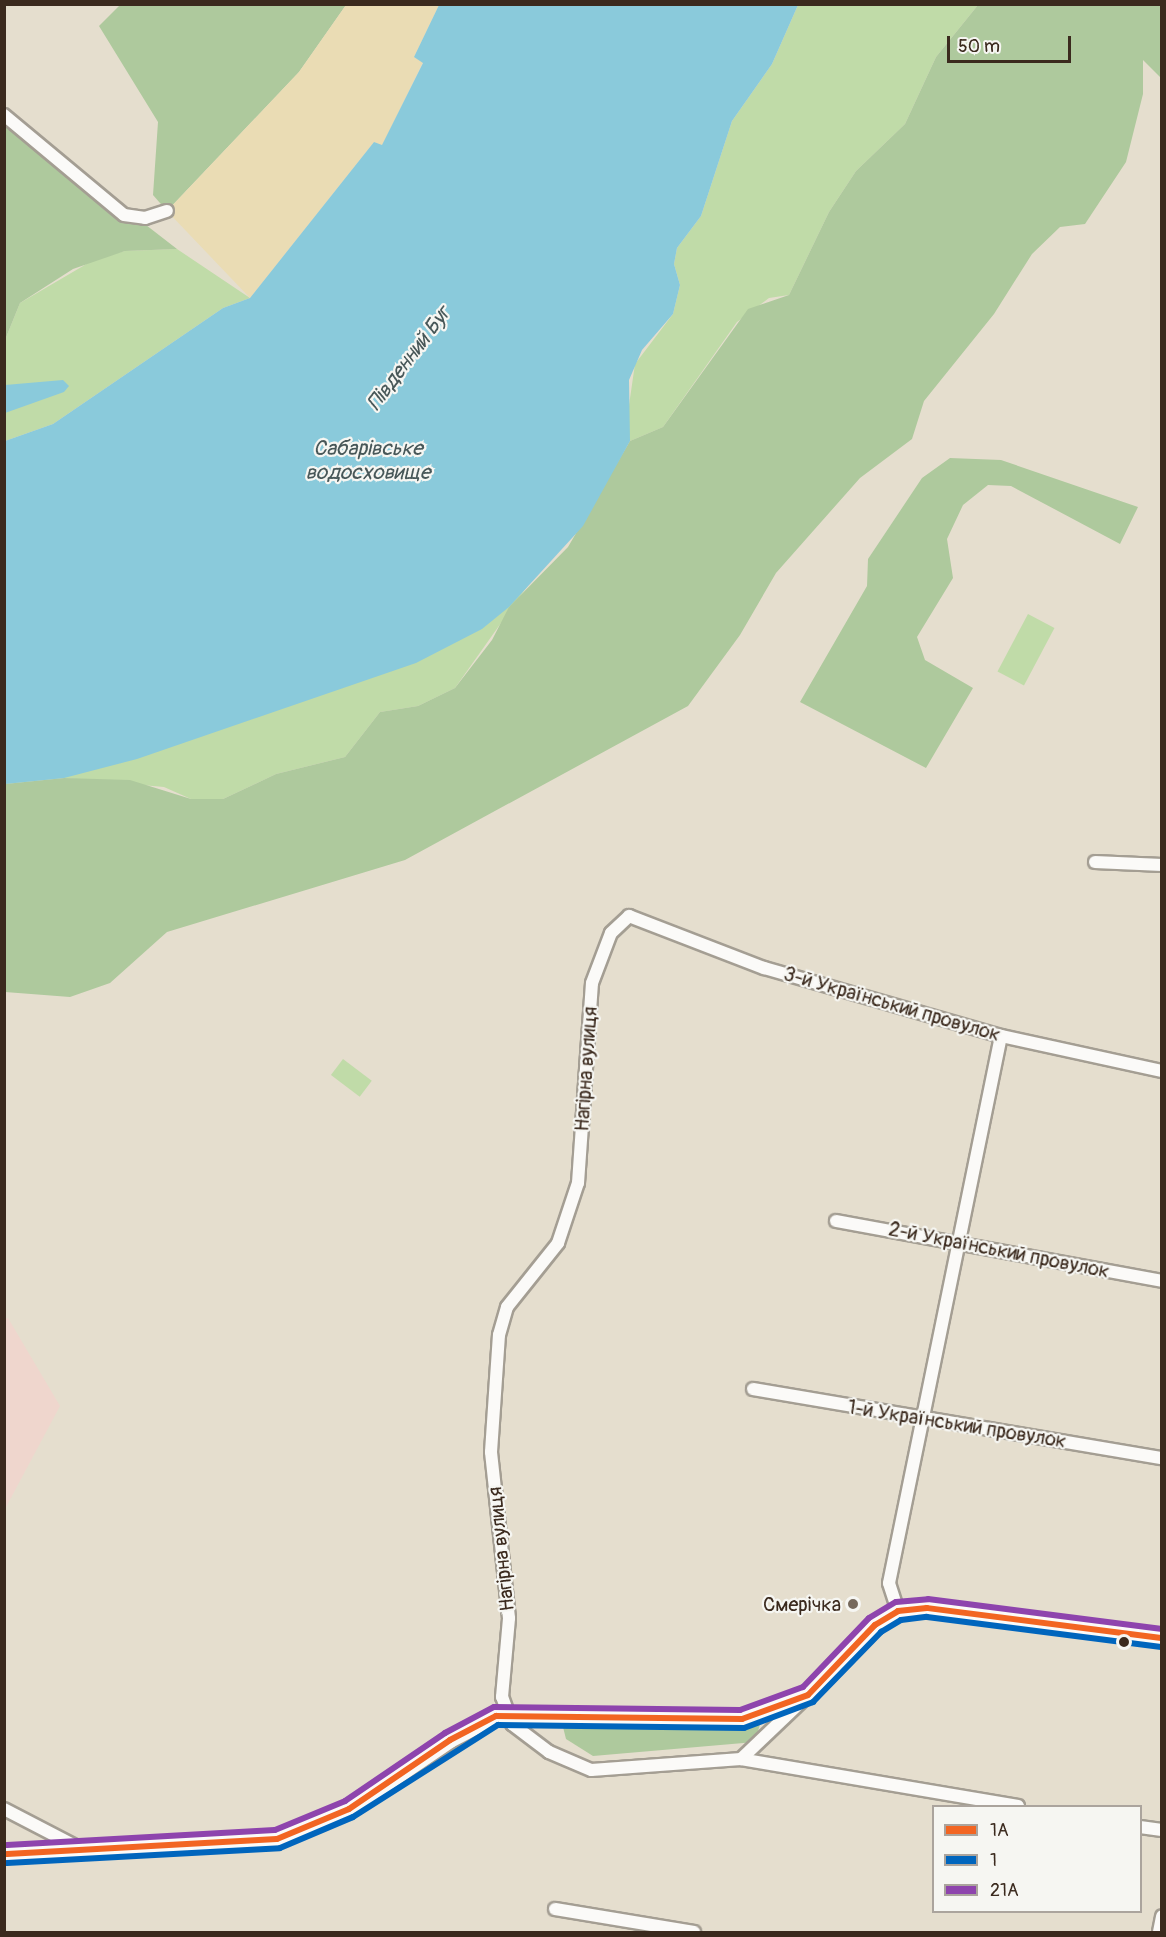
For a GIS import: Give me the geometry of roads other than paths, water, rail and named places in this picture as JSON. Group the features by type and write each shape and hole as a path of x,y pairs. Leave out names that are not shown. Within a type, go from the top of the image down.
{"street":[{"path":"4,114 124,215 145,218 167,211"},
{"path":"1095,862 1161,865"},
{"name":"3-й Український провулок","path":"629,916 764,968 1001,1036 1161,1071"},
{"name":"Нагірна вулиця","path":"507,1715 502,1697 509,1618 506,1559 491,1452 499,1335 507,1307 558,1243 578,1183 592,983 610,933 629,916"},
{"path":"898,1611 890,1583 1001,1036"},
{"name":"2-й Український провулок","path":"836,1221 960,1240 1161,1281"},
{"name":"1-й Український провулок","path":"753,1389 1161,1458"},
{"path":"741,1759 876,1625 898,1611 927,1608 1161,1638"},
{"path":"4,1854 223,1846 277,1839 315,1827 450,1740 507,1715 742,1719 808,1695"},
{"path":"507,1715 549,1752 591,1770 741,1759 1012,1805"},
{"path":"4,1809 84,1851"},
{"path":"1142,1827 1161,1830"},
{"path":"555,1909 694,1932"},
{"path":"1159,1932 1161,1916"}],"water":[{"name":"Сабарівське водосховище","path":"439,5 798,5 772,64 732,121 701,216 677,248 674,264 680,285 673,314 642,350 629,380 630,441 583,526 509,607 482,629 416,663 137,759 64,778 5,784 5,441 53,424 223,308 250,298 374,142 382,145 423,63 414,57"},
{"path":"63,380 69,386 64,392 5,413 5,385"}],"place":[{"name":"Смерічка","path":"853,1604"}],"water label":[{"name":"Південний Буг","path":"409,359"}]}
